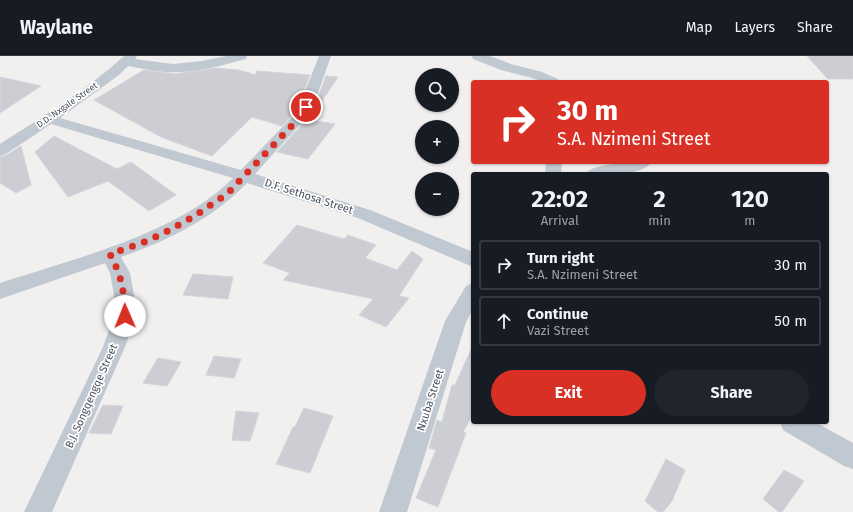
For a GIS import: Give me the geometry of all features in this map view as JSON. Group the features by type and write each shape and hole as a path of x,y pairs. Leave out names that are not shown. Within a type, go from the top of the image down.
{"street":[{"path":"129,59 163,68 178,68 205,65 241,56"},
{"path":"0,291 142,243 193,217 227,194 300,117 306,107 325,56"},
{"path":"478,56 511,69 537,74 549,80"},
{"name":"D.D. Nxgale Street","path":"0,151 49,119 129,59"},
{"name":"D.F. Sethosa Street","path":"49,119 123,142 245,176 366,215 471,259"},
{"path":"600,172 641,164"},
{"name":"B.J. Songqengqe Street","path":"38,512 114,346 125,316 124,295 120,273 110,254"},
{"name":"Nxuba Street","path":"393,512 456,321 471,295"},
{"path":"795,424 853,457"}],"building":[{"path":"807,56 853,56 853,79 828,79"},
{"path":"216,68 239,70 256,75 256,71 310,75 298,106 282,126 252,117 212,156 161,137 94,100 144,70 175,74"},
{"path":"326,76 338,77 309,120 335,124 308,159 277,152 308,118 314,108"},
{"path":"0,77 41,86 0,113"},
{"path":"54,136 117,169 131,162 176,195 149,211 108,181 68,197 35,152"},
{"path":"21,146 31,185 16,193 0,183 0,157 7,155"},
{"path":"297,225 344,239 348,235 376,245 365,258 397,270 412,251 423,259 399,296 409,298 386,327 359,315 373,299 283,280 290,273 263,263"},
{"path":"193,274 233,277 228,299 183,295"},
{"path":"471,349 471,418 463,432 466,433 438,507 416,498 436,450 429,448 437,420 442,422 452,385 455,385"},
{"path":"214,356 241,359 234,378 206,375"},
{"path":"158,358 181,362 167,386 143,383"},
{"path":"103,405 123,406 111,434 89,433"},
{"path":"304,408 333,416 310,473 276,464 293,427 295,427"},
{"path":"236,411 259,413 250,441 232,440"},
{"path":"666,459 685,470 672,501 663,512 658,512 645,501"},
{"path":"784,470 804,481 782,512 779,512 763,499"}],"route":[{"path":"125,316 124,295 120,273 110,254 142,243 164,233 193,217 227,194 300,117 306,107"}]}
